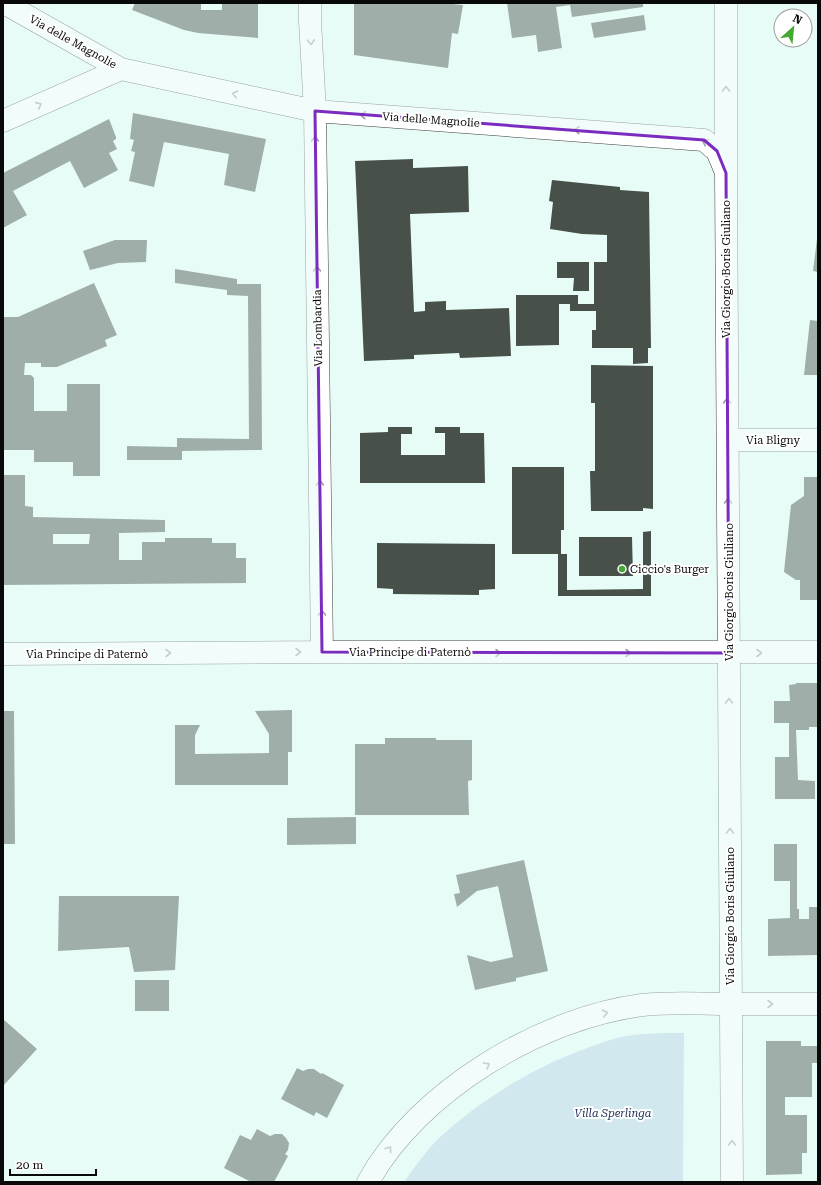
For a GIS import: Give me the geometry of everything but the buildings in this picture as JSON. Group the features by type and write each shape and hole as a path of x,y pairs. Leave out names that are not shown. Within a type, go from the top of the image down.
{"street":[{"name":"Via delle Magnolie","path":"4,3 121,69 315,111 704,140 717,151 726,173"},
{"name":"Via Lombardia","path":"310,3 315,111 322,652"},
{"name":"Via Giorgio Boris Giuliano","path":"726,3 732,1182"},
{"name":"Via delle Magnolie","path":"3,121 121,69"},
{"name":"Via Bligny","path":"728,440 818,440"},
{"name":"Via Principe di Paternò","path":"3,654 322,652 818,652"},
{"path":"368,1182 390,1147 435,1101 468,1076 502,1055 569,1022 614,1010 642,1005 818,1004"}],"highlighted area":[{"path":"315,111 704,140 717,151 726,173 729,653 322,652"}],"green space":[{"name":"Villa Sperlinga","path":"684,1033 683,1182 404,1182 438,1139 457,1122 499,1091 522,1078 569,1055 617,1038 641,1034"}],"place":[{"name":"Ciccio's Burger","path":"622,569"}]}
